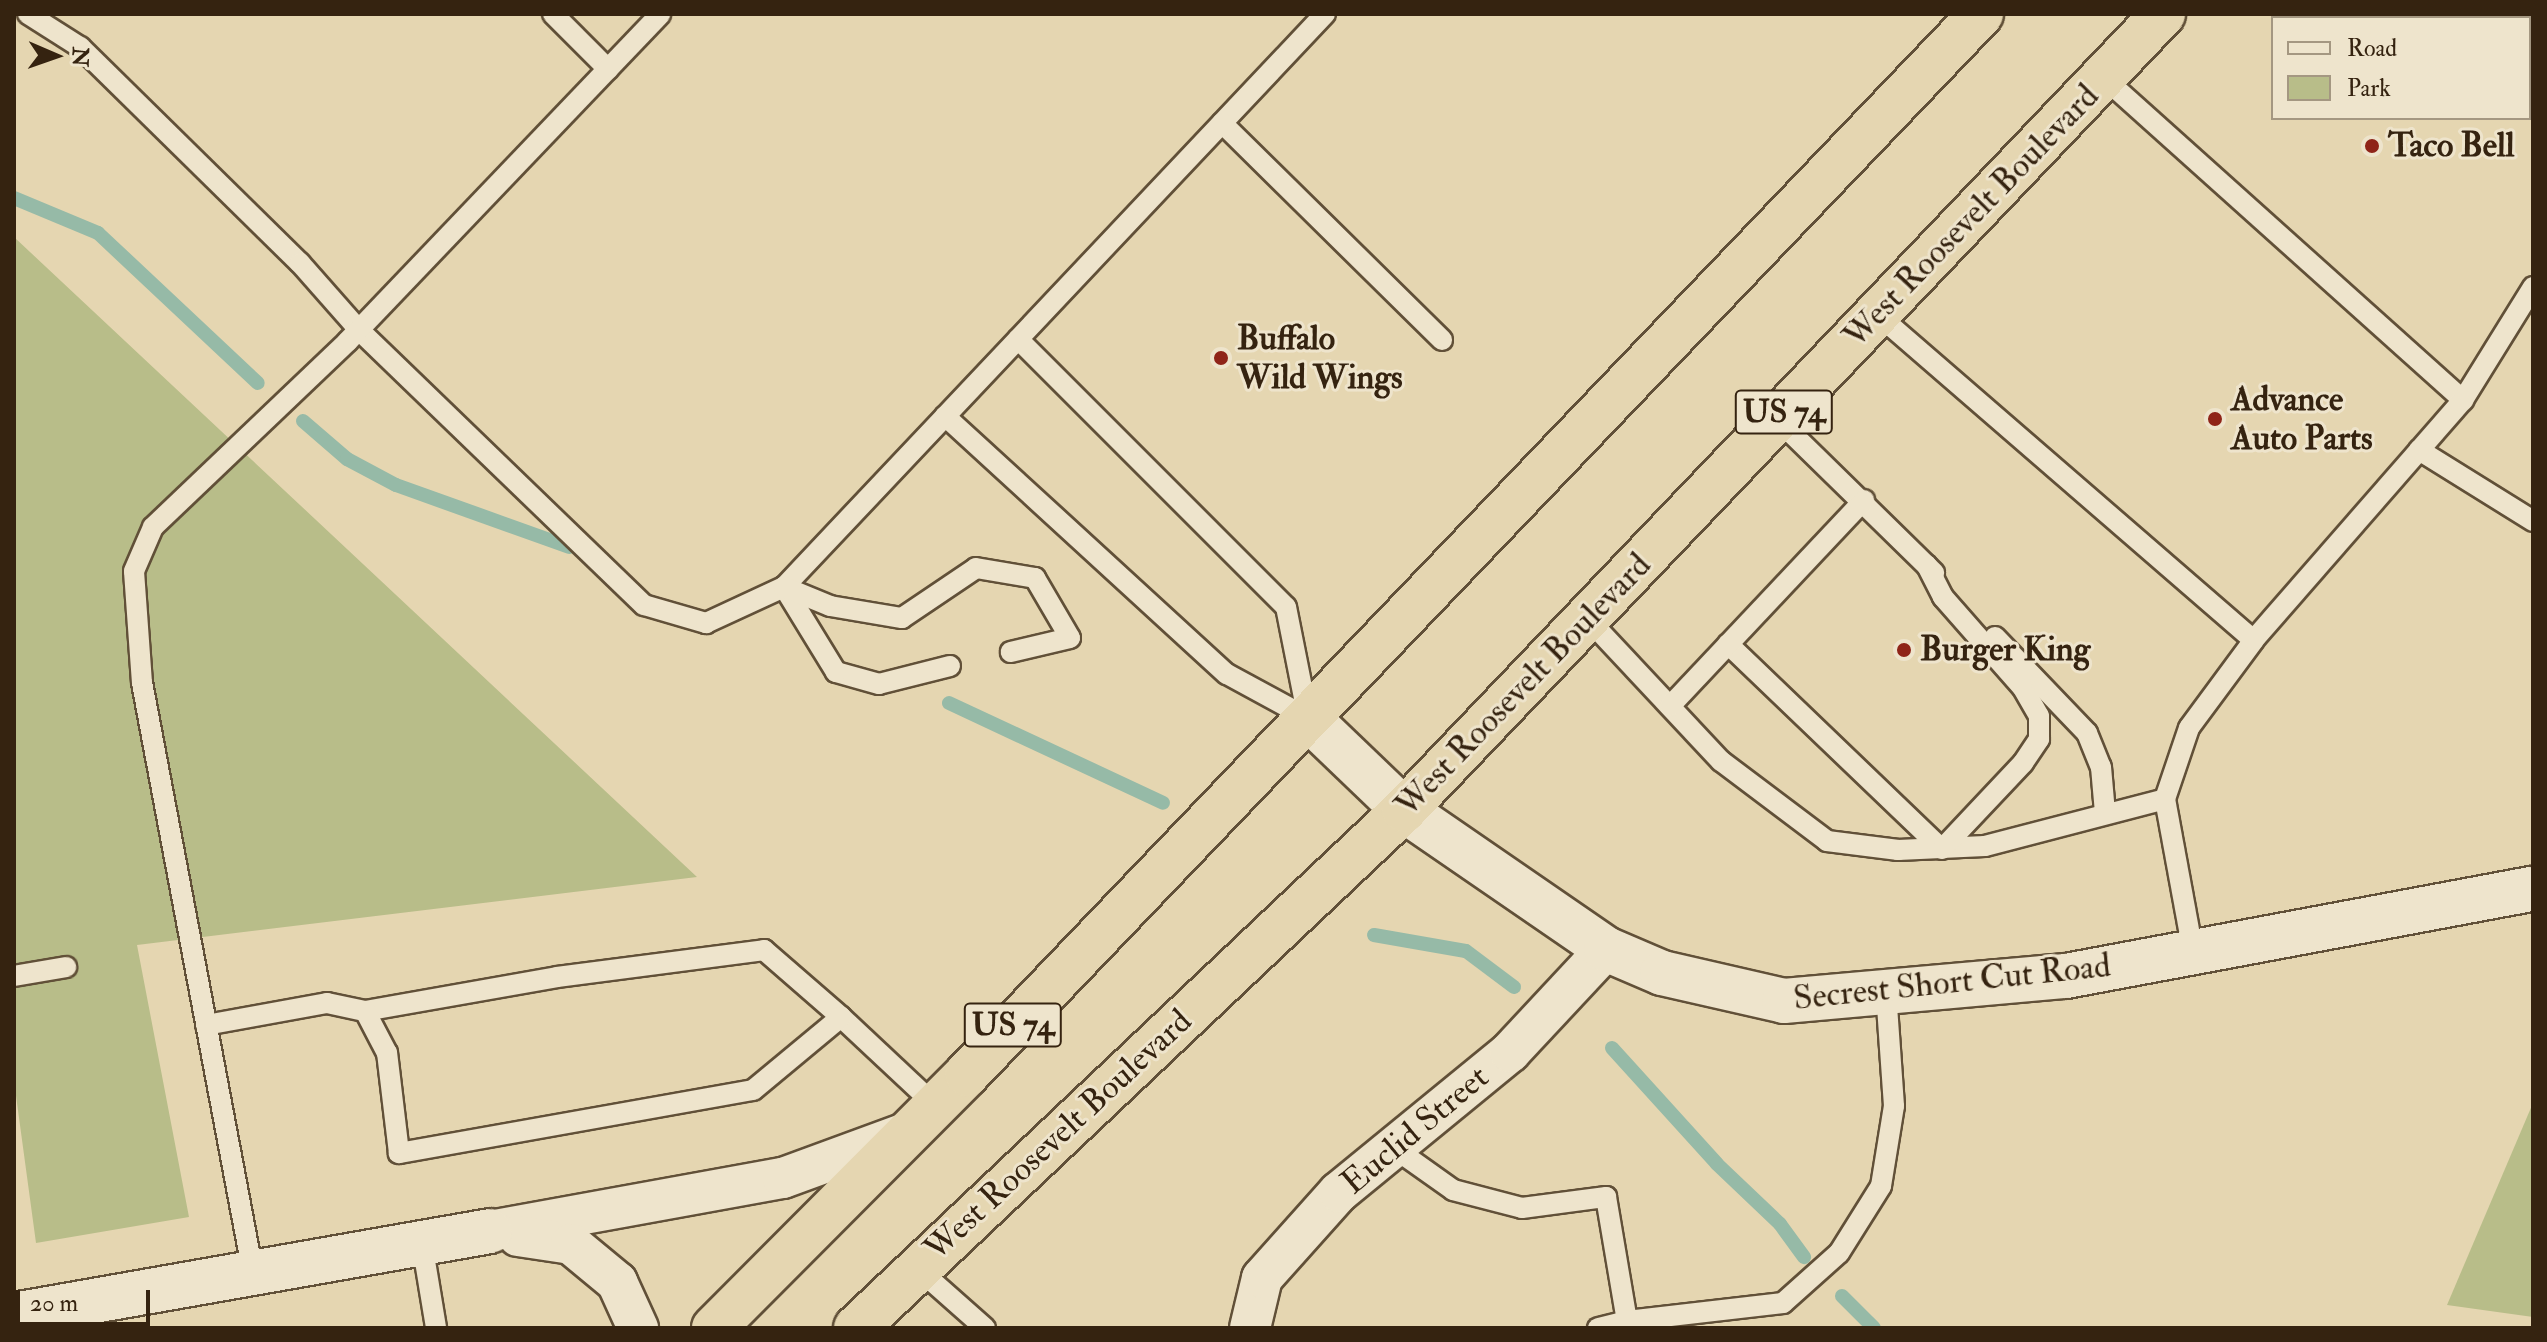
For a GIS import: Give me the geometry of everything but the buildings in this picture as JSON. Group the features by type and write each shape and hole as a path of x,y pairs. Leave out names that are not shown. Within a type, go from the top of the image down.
{"highway":[{"name":"US 74","path":"714,1328 1308,718 1981,14"},
{"name":"West Roosevelt Boulevard","path":"856,1328 916,1267 1404,810 2163,14"}],"main road":[{"name":"Secrest Short Cut Road","path":"1308,718 1404,810 1606,949 1662,973 1784,1001 2066,976 2533,889"},
{"path":"14,1315 490,1231"}],"street":[{"name":"Euclid Street","path":"1250,1328 1262,1278 1339,1192 1510,1052 1606,949"},
{"path":"490,1231 783,1178 920,1119"},
{"path":"490,1231 571,1244 617,1282 638,1328"}],"lane":[{"path":"28,14 80,47 300,263 359,330 644,605 706,623 784,587 1325,14"},
{"path":"553,14 608,69"},
{"path":"253,1273 142,683 134,571 153,527 359,330 660,14"},
{"path":"2103,77 2463,400"},
{"path":"1222,123 1442,340"},
{"path":"2193,952 2165,799 2189,728 2254,640 2463,400 2533,287"},
{"path":"1877,314 2254,640"},
{"path":"1018,339 1286,607 1308,718"},
{"path":"945,416 1227,674 1308,718"},
{"path":"1777,419 1864,500 2087,733 2101,767 2105,813"},
{"path":"2419,450 2533,521"},
{"path":"1670,706 1864,500"},
{"path":"1927,565 1943,597 2022,687 2039,716 2039,739 2023,763 1942,849"},
{"path":"784,587 830,606 902,618 976,568 1035,578 1070,638 1011,652"},
{"path":"784,587 836,672 879,684 950,666"},
{"path":"1587,618 1721,761 1827,841 1942,849 1985,846 2165,799"},
{"path":"1728,644 1942,849"},
{"path":"206,1025 327,1003 365,1011 557,977 764,950 841,1017 920,1119"},
{"path":"14,976 66,967"},
{"path":"1598,1328 1627,1321 1783,1303 1839,1253 1881,1186 1894,1106 1886,992"},
{"path":"365,1011 387,1053 399,1153 753,1090 841,1017"},
{"path":"1394,1148 1453,1190 1522,1208 1606,1197 1627,1321"},
{"path":"422,1243 436,1328"},
{"path":"916,1267 985,1328"}],"green space":[{"path":"14,237 697,877 137,945 189,1217 36,1243 14,1081"},
{"path":"2533,1103 2533,1317 2447,1305"}],"waterway":[{"path":"14,198 98,233 258,383"},
{"path":"303,421 347,459 396,485 569,547"},
{"path":"949,703 1163,803"},
{"path":"1374,935 1466,951 1514,987"},
{"path":"1612,1048 1717,1164 1780,1224 1804,1257"},
{"path":"1842,1296 1874,1328"}],"place":[{"name":"Taco Bell","path":"2372,146"},
{"name":"Buffalo Wild Wings","path":"1221,358"},
{"name":"Advance Auto Parts","path":"2215,419"},
{"name":"Burger King","path":"1904,650"}]}
